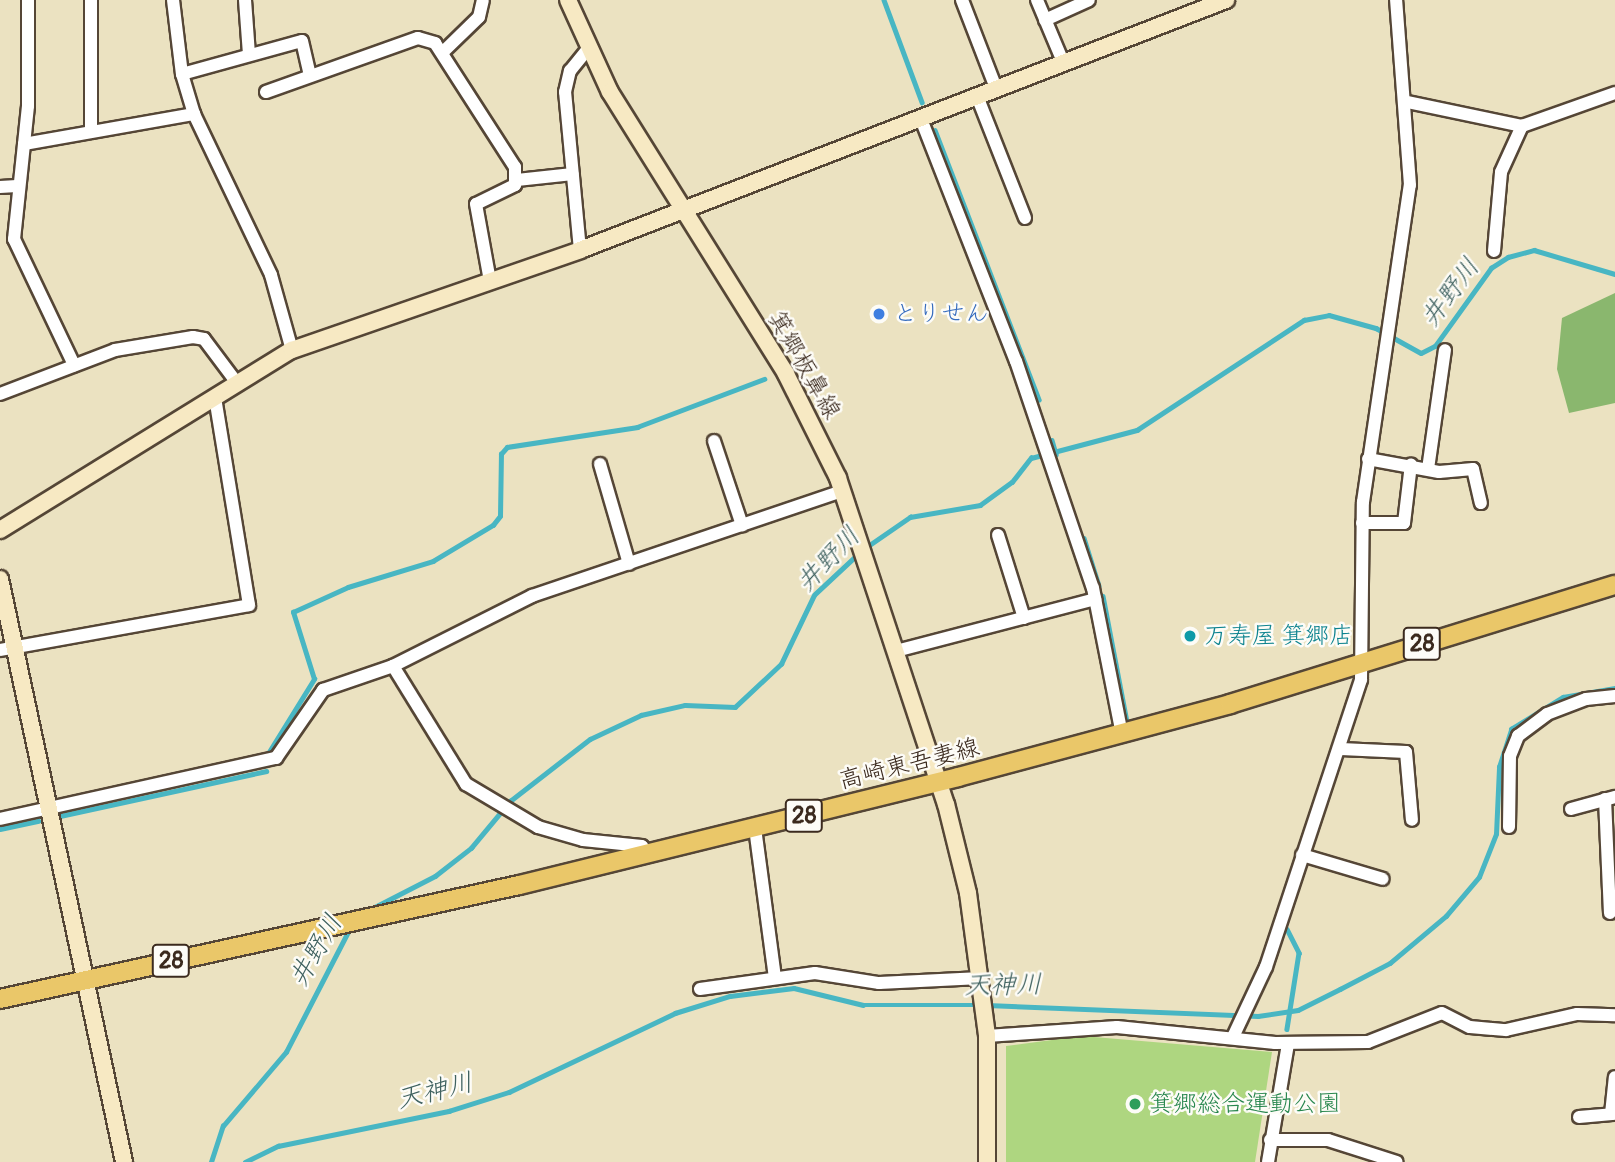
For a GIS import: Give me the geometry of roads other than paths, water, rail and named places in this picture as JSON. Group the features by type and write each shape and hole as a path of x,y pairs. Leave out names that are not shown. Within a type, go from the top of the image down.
{"main road":[{"name":"高崎東吾妻線","path":"0,999 647,854 938,782 1122,734 1615,585"}],"street":[{"path":"27,0 24,144 17,186 14,239 74,365"},
{"path":"92,0 92,131"},
{"path":"173,0 182,74 194,114 271,275 292,350"},
{"path":"245,0 249,54"},
{"path":"443,52 479,17 483,0"},
{"name":"箕郷板鼻線","path":"568,0 587,50 786,374 843,491 938,782 968,893 987,1030 987,1162"},
{"path":"962,0 996,88"},
{"path":"1037,0 1063,62"},
{"path":"1045,20 1089,0"},
{"path":"0,530 292,350 580,250 1226,0"},
{"path":"1236,1032 1249,1007 1341,749 1362,662 1362,523 1368,459 1383,344 1409,198 1408,102 1396,0"},
{"path":"266,92 309,72 418,38 443,52 477,114 510,155 517,180"},
{"path":"182,74 302,41 309,72"},
{"path":"580,250 565,92 570,71 587,50"},
{"path":"1408,102 1522,126 1615,93"},
{"path":"977,96 1025,218"},
{"path":"24,144 194,114"},
{"path":"921,119 1049,456 1095,599 1122,734"},
{"path":"1494,251 1501,173 1522,126"},
{"path":"490,281 476,204 517,180 573,174"},
{"path":"0,187 17,186"},
{"path":"1,391 135,345 193,338 204,339 237,383"},
{"path":"1428,469 1445,350"},
{"path":"7,649 250,605 215,397"},
{"path":"714,440 742,525"},
{"path":"1368,459 1411,464 1428,469 1473,469 1481,503"},
{"path":"600,464 629,564"},
{"path":"1362,523 1404,523 1411,464"},
{"path":"0,819 276,758 323,690 393,666 532,596 843,491"},
{"path":"998,535 1024,618"},
{"path":"0,579 7,649 48,809 124,1162"},
{"path":"896,651 1095,599"},
{"path":"393,666 466,784 502,800 514,813 562,835 642,846 647,854"},
{"path":"1509,827 1510,756 1518,736 1547,714 1586,699 1615,696"},
{"path":"1341,749 1406,752 1412,820"},
{"path":"1571,809 1610,798 1610,913"},
{"path":"755,828 775,977"},
{"path":"1302,855 1382,878"},
{"path":"700,989 775,977 815,974 879,983 982,982"},
{"path":"987,1030 1093,1026 1236,1032 1287,1044 1380,1039 1442,1013 1470,1027 1506,1030 1577,1014 1615,1015"},
{"path":"1268,1162 1287,1044"},
{"path":"1579,1117 1613,1114 1615,1077"},
{"path":"1270,1140 1328,1140 1397,1162"}],"waterway":[{"path":"884,0 922,102"},
{"path":"935,130 1039,400"},
{"name":"井野川","path":"865,548 910,517 980,505 1012,482 1031,458 1137,430 1304,320 1329,315 1376,328 1421,353 1435,346 1491,268 1508,257 1534,250 1615,274"},
{"path":"269,752 314,679 293,612 348,587 433,561 493,525 500,516 501,454 507,447 637,427 764,379"},
{"path":"1052,440 1056,454"},
{"path":"1084,538 1099,586"},
{"name":"井野川","path":"363,913 435,876 471,848 510,801 590,739 641,715 685,705 735,707 781,664 814,595 858,554"},
{"path":"1103,596 1127,722"},
{"name":"天神川","path":"987,1005 1258,1016 1298,1010 1340,989 1390,963 1446,916 1479,877 1496,834 1499,767 1511,729 1563,697 1615,688"},
{"path":"60,816 266,771"},
{"path":"0,829 38,821"},
{"name":"井野川","path":"211,1162 223,1126 286,1052 350,928"},
{"path":"1287,929 1299,953 1287,1029"},
{"name":"天神川","path":"245,1162 278,1146 449,1111 509,1092 675,1013 730,996 794,988 863,1005 979,1005"}],"place":[{"name":"とりせん","path":"879,314"},
{"name":"万寿屋 箕郷店","path":"1190,636"},
{"name":"箕郷総合運動公園","path":"1135,1104"}]}
